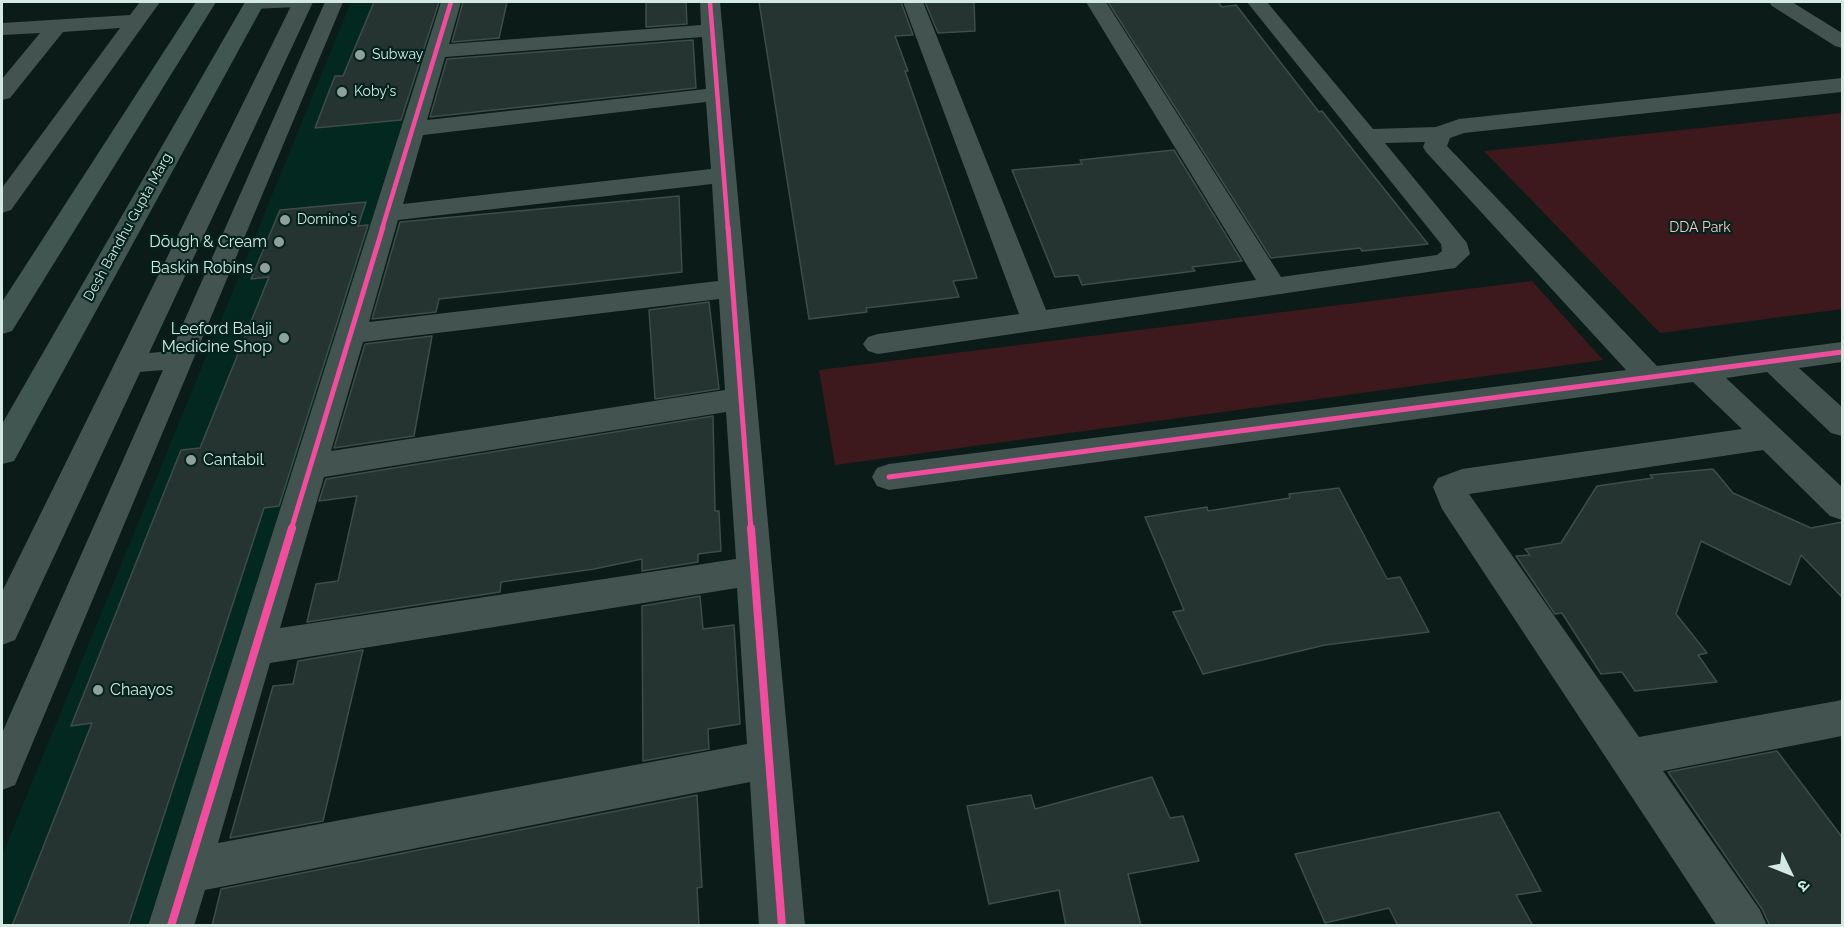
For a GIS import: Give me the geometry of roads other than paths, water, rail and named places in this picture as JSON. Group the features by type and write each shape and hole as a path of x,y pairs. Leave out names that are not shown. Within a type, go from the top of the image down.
{"street":[{"path":"2,205 150,2"},
{"path":"2,324 206,2"},
{"path":"2,628 303,2"},
{"path":"171,926 451,2"},
{"path":"913,2 1036,320"},
{"path":"1096,2 1273,286"},
{"path":"878,344 1445,262 1456,254 1454,243 1257,2"},
{"path":"1779,2 1842,42"},
{"name":"Desh Bandhu Gupta Marg","path":"2,452 254,3"},
{"path":"436,51 711,16 782,926"},
{"path":"2,29 136,21"},
{"path":"2,93 57,26"},
{"path":"1366,136 1440,134 1459,126 1842,86"},
{"path":"412,129 717,94"},
{"path":"1440,134 1435,147 1650,377"},
{"path":"386,214 723,176"},
{"path":"350,334 733,288"},
{"path":"888,477 1842,352"},
{"path":"1773,361 1842,425"},
{"path":"1700,371 1842,507"},
{"path":"309,467 741,399"},
{"path":"1744,926 1454,500 1450,488 1462,482 1770,437"},
{"path":"254,649 754,571"},
{"path":"1631,758 1842,718"},
{"path":"186,871 769,759"}],"lane":[{"path":"254,3 297,2"},
{"path":"5,756 334,2"},
{"path":"276,58 311,55"},
{"path":"128,364 180,359"}],"place":[{"name":"Subway","path":"360,55"},
{"name":"Koby's","path":"342,92"},
{"name":"Domino's","path":"285,220"},
{"name":"Dōugh & Cream","path":"279,242"},
{"name":"Baskin Robins","path":"265,268"},
{"name":"Leeford Balaji Medicine Shop","path":"284,338"},
{"name":"Cantabil","path":"191,460"},
{"name":"Chaayos","path":"98,690"}],"park label":[{"name":"DDA Park","path":"1700,228"}]}
